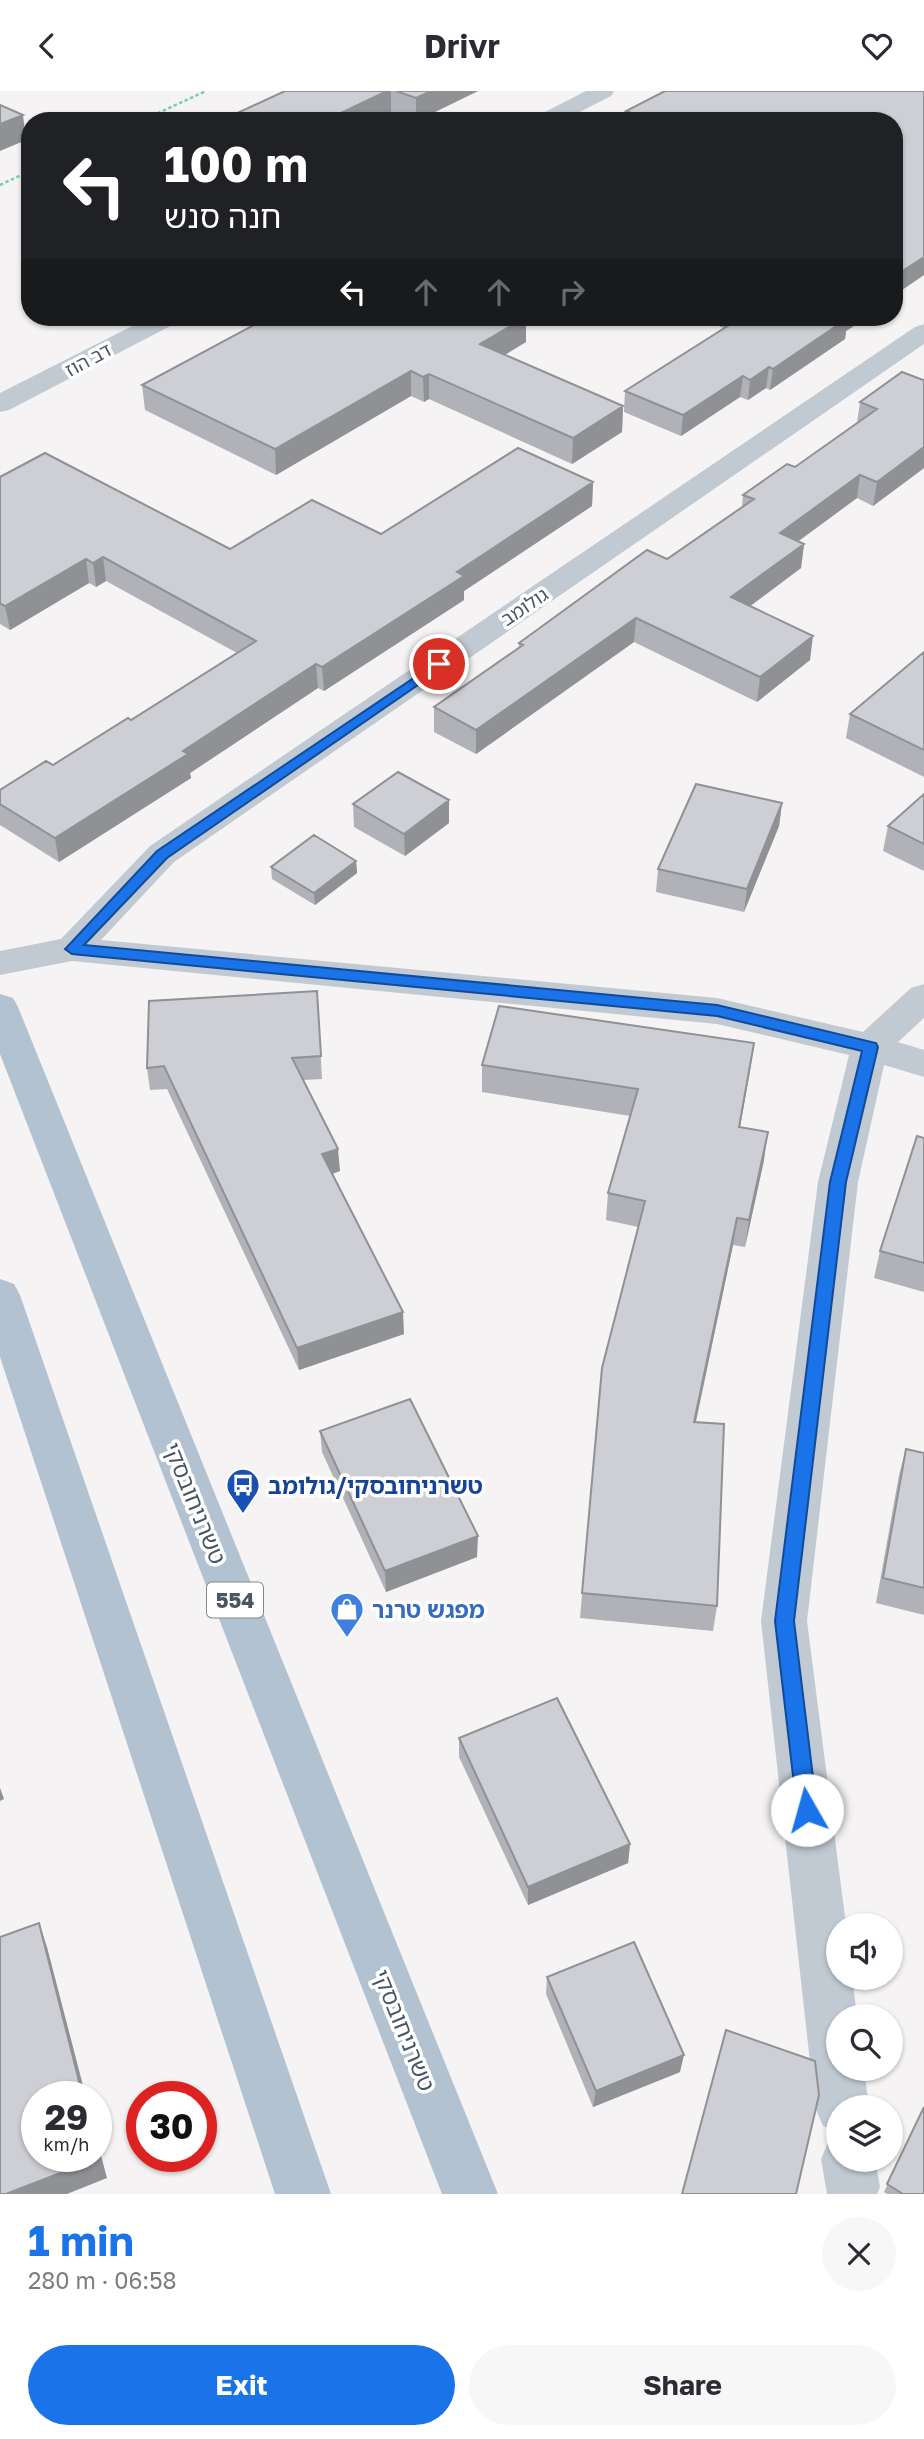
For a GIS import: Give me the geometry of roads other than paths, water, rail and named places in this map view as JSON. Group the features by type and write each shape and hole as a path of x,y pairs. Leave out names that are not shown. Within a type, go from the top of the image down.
{"main road":[{"name":"טשרניחובסקי","path":"0,1007 470,2194"},
{"path":"0,1295 303,2194"}],"street":[{"path":"562,112 603,91"},
{"name":"דב הוז","path":"3,403 152,326"},
{"name":"גולומב","path":"72,949 162,855 924,332"},
{"path":"0,963 72,949 717,1011 870,1047 924,1064"},
{"path":"841,2095 784,1621 838,1182 870,1047 924,997"}],"place":[{"name":"טשרניחובסקי/גולומב","path":"243,1515"},
{"name":"מפגש טרנר","path":"347,1639"}]}
